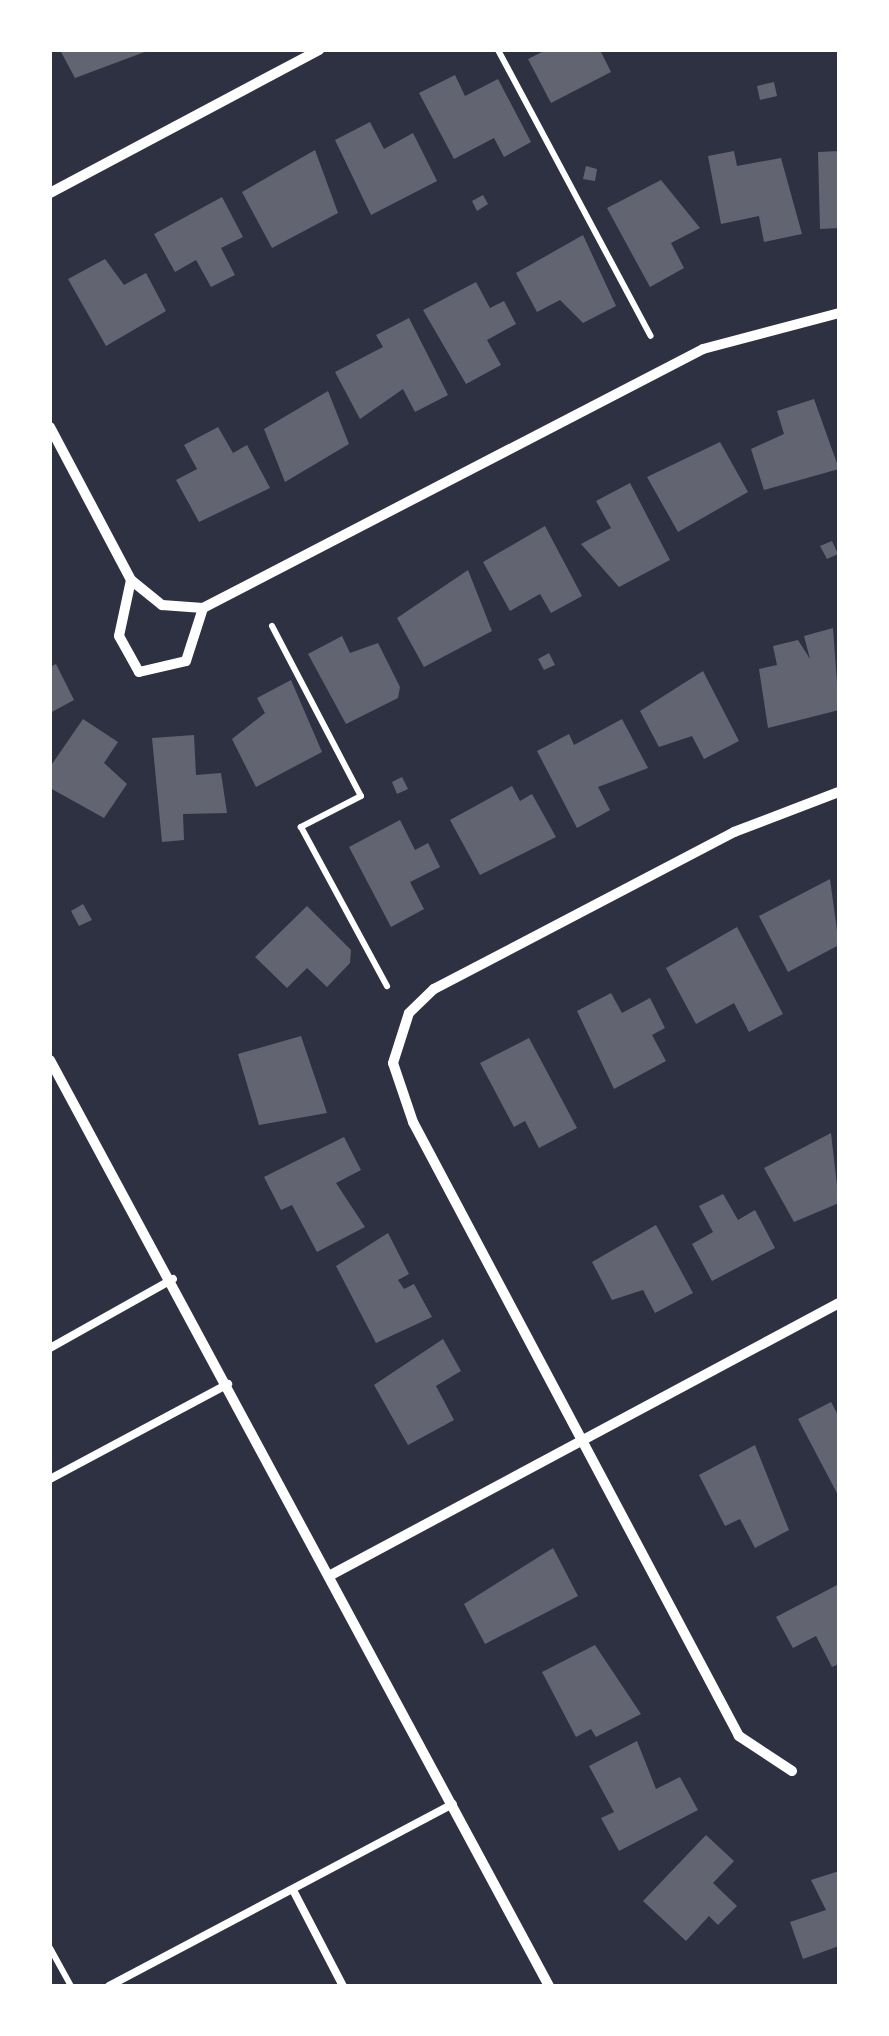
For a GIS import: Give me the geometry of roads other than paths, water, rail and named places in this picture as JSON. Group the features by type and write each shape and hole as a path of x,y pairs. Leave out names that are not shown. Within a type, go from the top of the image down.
{"street":[{"path":"50,193 319,50"},
{"path":"50,427 131,580 162,605 203,608 703,349 839,314"},
{"path":"131,580 120,636 131,665 150,674 186,660 203,608"},
{"path":"792,1770 739,1736 413,1122 393,1063 396,1038 434,990 734,832 839,792"},
{"path":"50,1060 173,1279 549,1986"},
{"path":"329,1576 839,1304"}],"lane":[{"path":"50,1348 173,1279"},
{"path":"50,1479 228,1384"},
{"path":"108,1986 453,1804"},
{"path":"293,1890 344,1986"}]}
